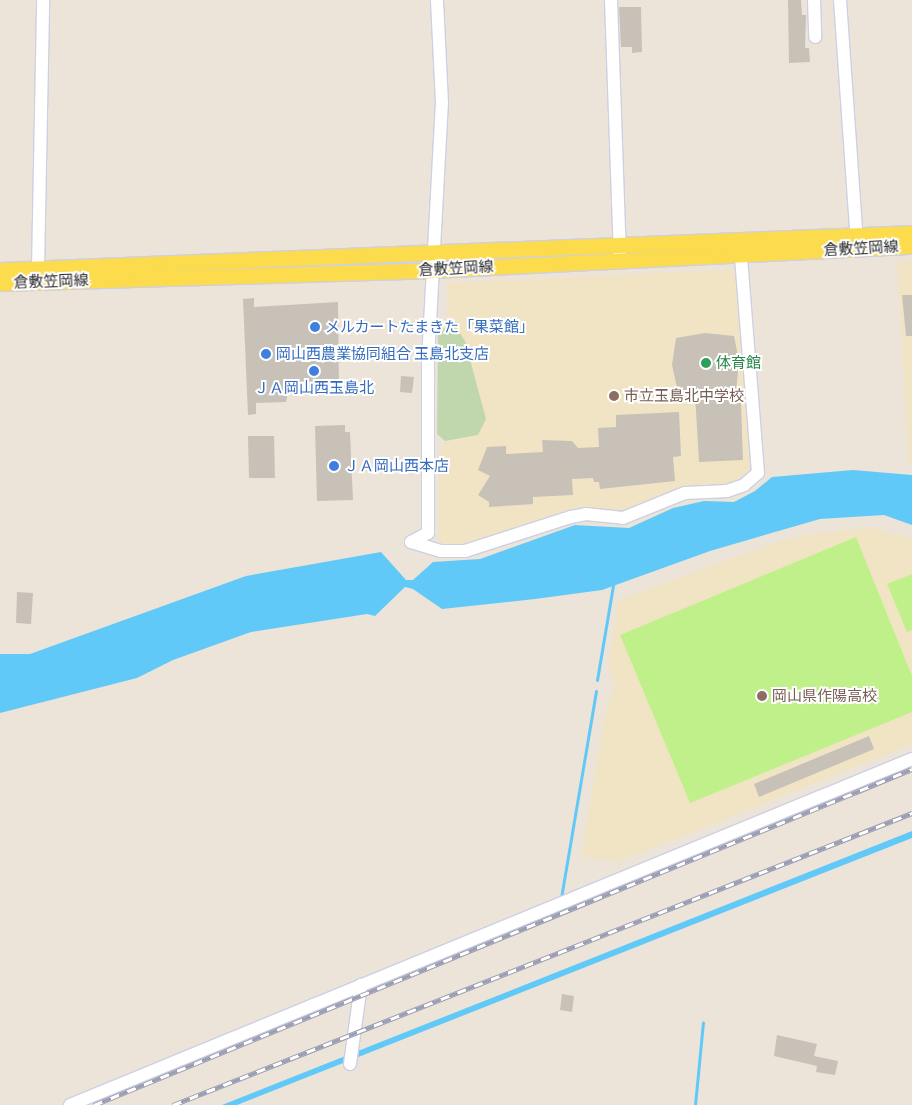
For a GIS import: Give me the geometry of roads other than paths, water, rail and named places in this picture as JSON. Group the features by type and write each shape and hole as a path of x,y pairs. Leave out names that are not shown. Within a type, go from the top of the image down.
{"main road":[{"name":"倉敷笠岡線","path":"0,283 857,242 912,233"},
{"name":"倉敷笠岡線","path":"857,242 912,246"},
{"name":"倉敷笠岡線","path":"0,270 432,262"}],"street":[{"path":"38,269 43,0"},
{"path":"437,0 442,102 428,360 428,533 411,542 441,551 465,551 571,517 586,514 623,518 685,493 726,491 744,486 758,473 742,248"},
{"path":"611,0 620,253"},
{"path":"814,0 815,36"},
{"path":"840,0 857,242"},
{"path":"70,1105 912,758"},
{"path":"350,1059 361,985"}],"water":[{"path":"853,470 912,475 912,525 884,515 820,519 710,551 602,590 535,599 442,609 413,589 405,587 375,616 367,614 251,632 173,660 137,678 0,713 0,654 30,654 246,576 381,552 406,580 413,580 433,562 480,559 575,525 629,528 673,508 704,501 734,502 755,491 772,477"},
{"path":"912,831 912,838 237,1105 222,1105"}],"waterway":[{"path":"597,680 613,585"},
{"path":"561,898 596,691"},
{"path":"695,1105 703,1022"}],"railway":[{"path":"94,1105 912,769"},
{"path":"173,1105 912,813"}],"place":[{"name":"メルカートたまきた「果菜館」","path":"315,327"},
{"name":"岡山西農業協同組合 玉島北支店","path":"266,354"},
{"name":"体育館","path":"706,363"},
{"name":"ＪＡ岡山西玉島北","path":"314,371"},
{"name":"市立玉島北中学校","path":"614,396"},
{"name":"ＪＡ岡山西本店","path":"334,466"},
{"name":"岡山県作陽高校","path":"762,696"}]}
